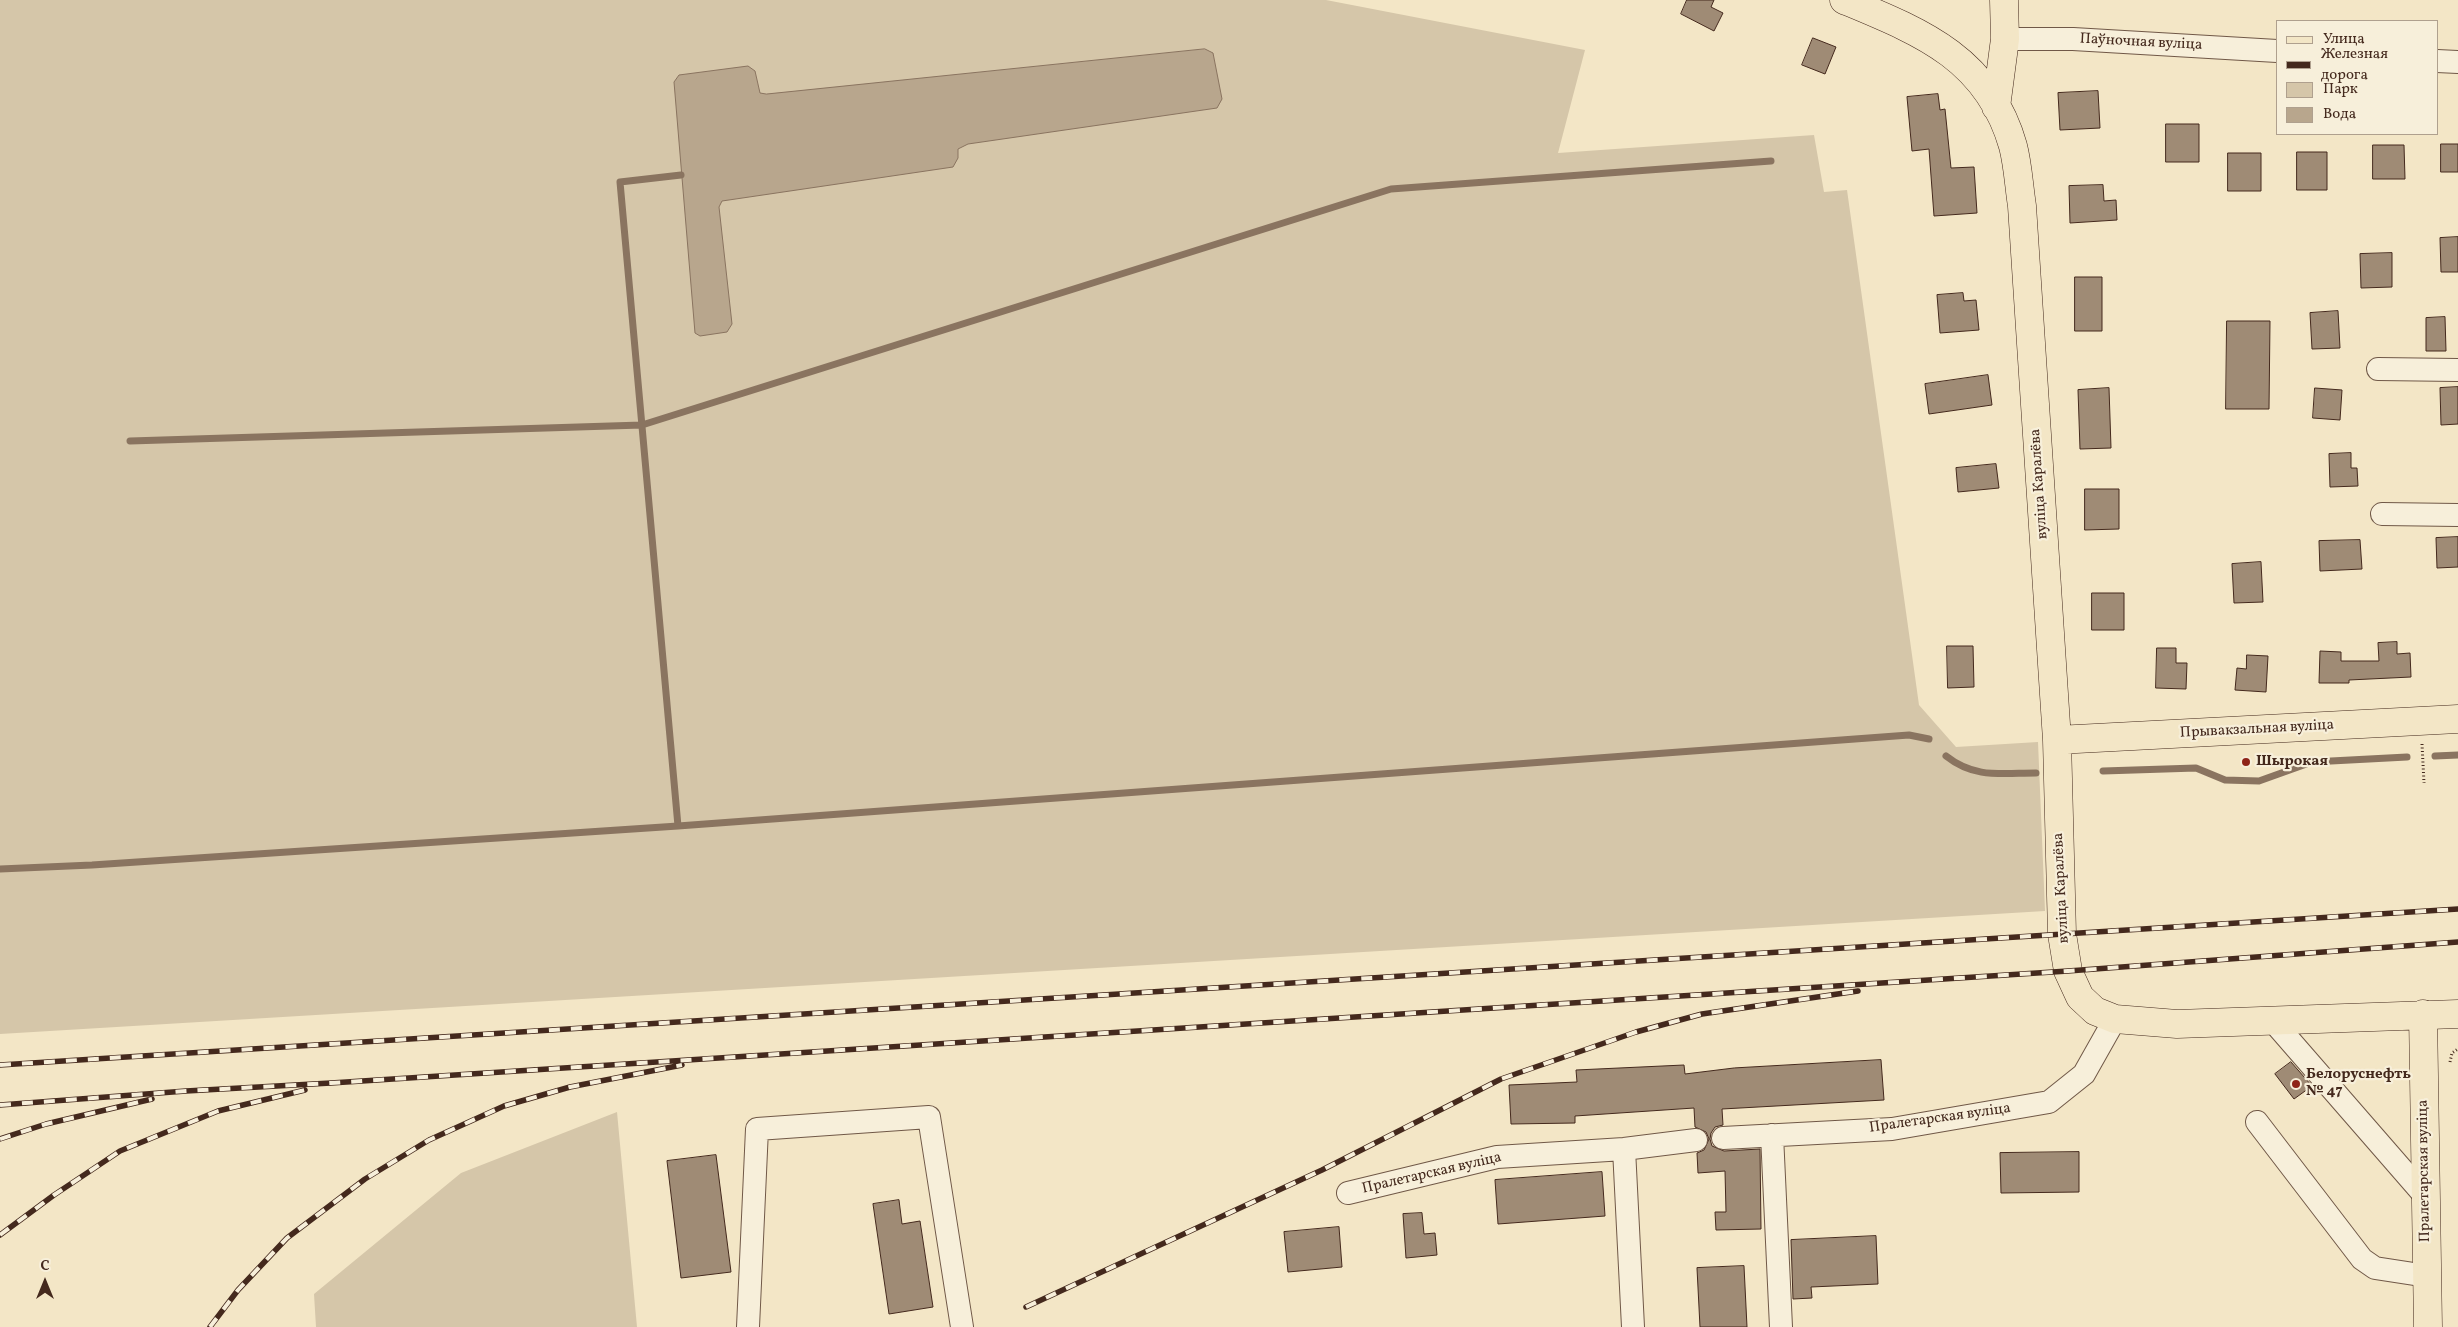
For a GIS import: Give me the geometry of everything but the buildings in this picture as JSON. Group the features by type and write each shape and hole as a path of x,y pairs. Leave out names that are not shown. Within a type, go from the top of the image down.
{"main road":[{"path":"1844,0 1909,27 1956,57 1981,81 1996,107"},
{"path":"1996,107 2005,39 2004,0"},
{"name":"вуліца Каралёва","path":"1996,107 2013,146 2022,206 2056,740 2062,934 2068,971 2080,997 2095,1011 2115,1020"},
{"name":"Прывакзальная вуліца","path":"2056,740 2458,718"},
{"name":"Пралетарская вуліца","path":"2423,1014 2428,1327"},
{"path":"2115,1020 2176,1024 2458,1014"}],"street":[{"name":"Паўночная вуліца","path":"2005,39 2073,39 2276,51"},
{"path":"2438,61 2458,62"},
{"path":"2378,369 2458,370"},
{"path":"2382,514 2458,515"},
{"name":"Пралетарская вуліца","path":"1723,1138 1892,1129 2049,1102 2084,1074 2115,1020"},
{"path":"2272,1020 2426,1197"},
{"path":"748,1327 758,1129 929,1117 962,1327"},
{"path":"2257,1122 2362,1259 2375,1268 2427,1276"},
{"path":"1772,1135 1781,1327"},
{"name":"Пралетарская вуліца","path":"1348,1194 1497,1157 1624,1149 1696,1140"},
{"path":"1624,1149 1633,1327"}],"path":[{"path":"2421,720 2424,783"}],"green space":[{"path":"0,0 1326,0 1585,50 1558,153 1814,135 1824,192 1847,190 1919,705 1956,747 2038,742 2045,911 0,1034"},
{"path":"617,1112 637,1327 316,1327 314,1294 461,1173"}],"water":[{"path":"1205,49 1213,53 1222,99 1217,108 968,144 958,149 958,158 953,167 722,201 719,207 732,324 727,332 700,336 695,333 674,82 679,75 748,66 755,71 760,93 766,94"}],"waterway":[{"path":"130,441 642,425 1391,189 1771,161"},
{"path":"678,826 620,182 681,175"},
{"path":"0,869 92,865 678,826 1909,735 1929,739"},
{"path":"2435,756 2458,755"},
{"path":"1946,756 1957,763 1978,771 2000,774 2036,773"},
{"path":"2103,771 2196,768 2225,780 2259,781 2312,762 2407,757"}],"railway":[{"path":"0,1065 2458,909"},
{"path":"0,1105 186,1091 2068,971 2458,942"},
{"path":"1026,1307 1322,1170 1501,1079 1636,1032 1702,1014 1858,991"},
{"path":"210,1327 238,1290 287,1238 365,1179 429,1140 504,1106 570,1087 682,1065"},
{"path":"0,1235 54,1195 120,1151 218,1111 305,1090"},
{"path":"0,1139 46,1124 152,1099"}],"place":[{"name":"Шырокая","path":"2246,762"},
{"name":"Белоруснефть № 47","path":"2296,1084"}]}
